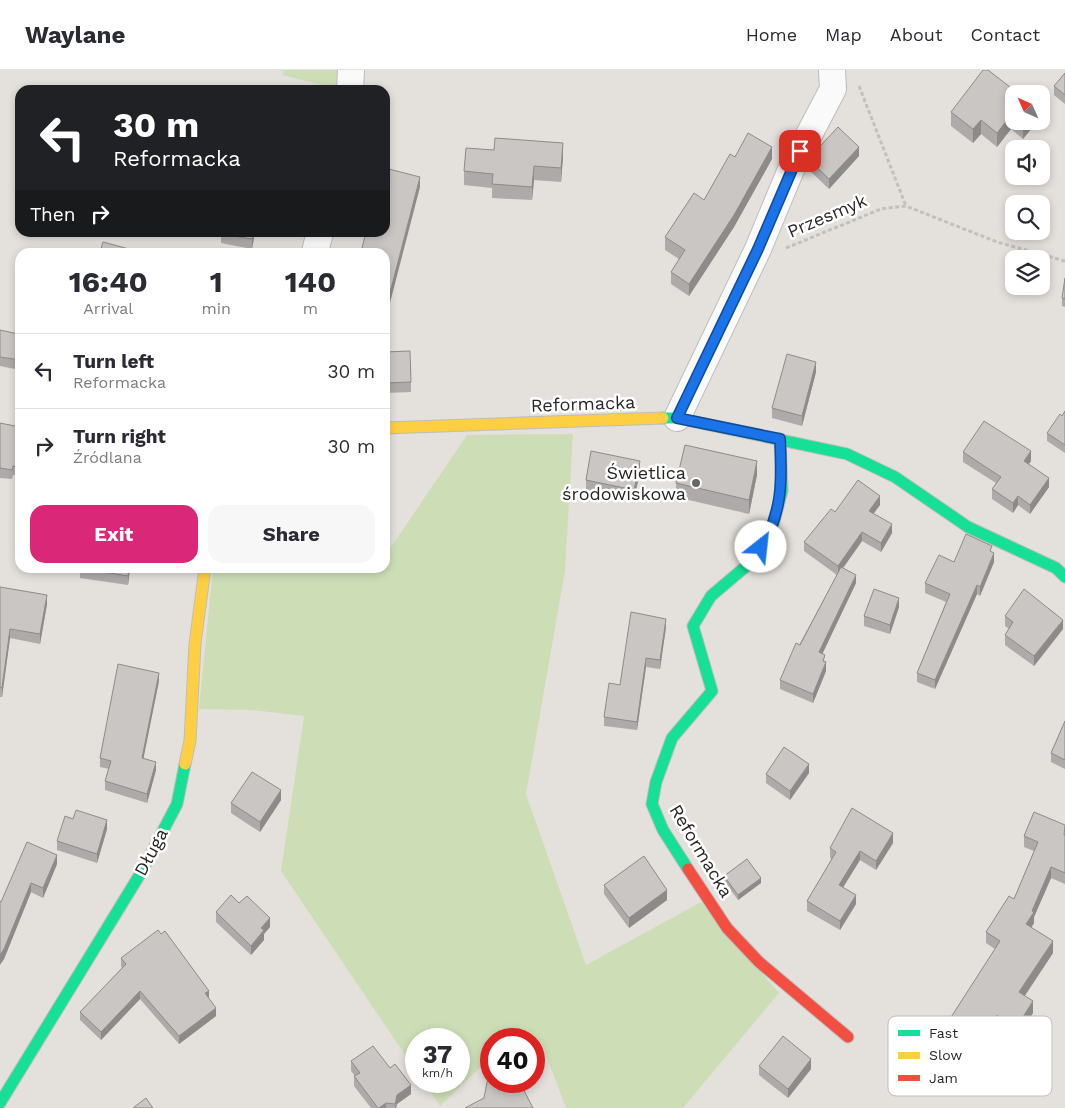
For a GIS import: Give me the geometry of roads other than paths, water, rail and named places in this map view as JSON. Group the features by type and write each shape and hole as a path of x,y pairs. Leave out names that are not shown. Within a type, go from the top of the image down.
{"street":[{"path":"350,85 351,70"},
{"path":"677,418 758,249 792,167 841,75"},
{"name":"Reformacka","path":"390,428 677,418 780,439 847,454 895,477 968,527 1062,568"},
{"name":"Reformacka","path":"780,439 782,491 771,532 751,562 711,596 693,626 712,691 672,738 656,782 652,804 663,830 727,928 759,962 848,1036"},
{"name":"Długa","path":"0,1103 142,870 177,804 190,741 195,644 203,573"}],"place":[{"name":"Świetlica środowiskowa","path":"696,483"}]}
